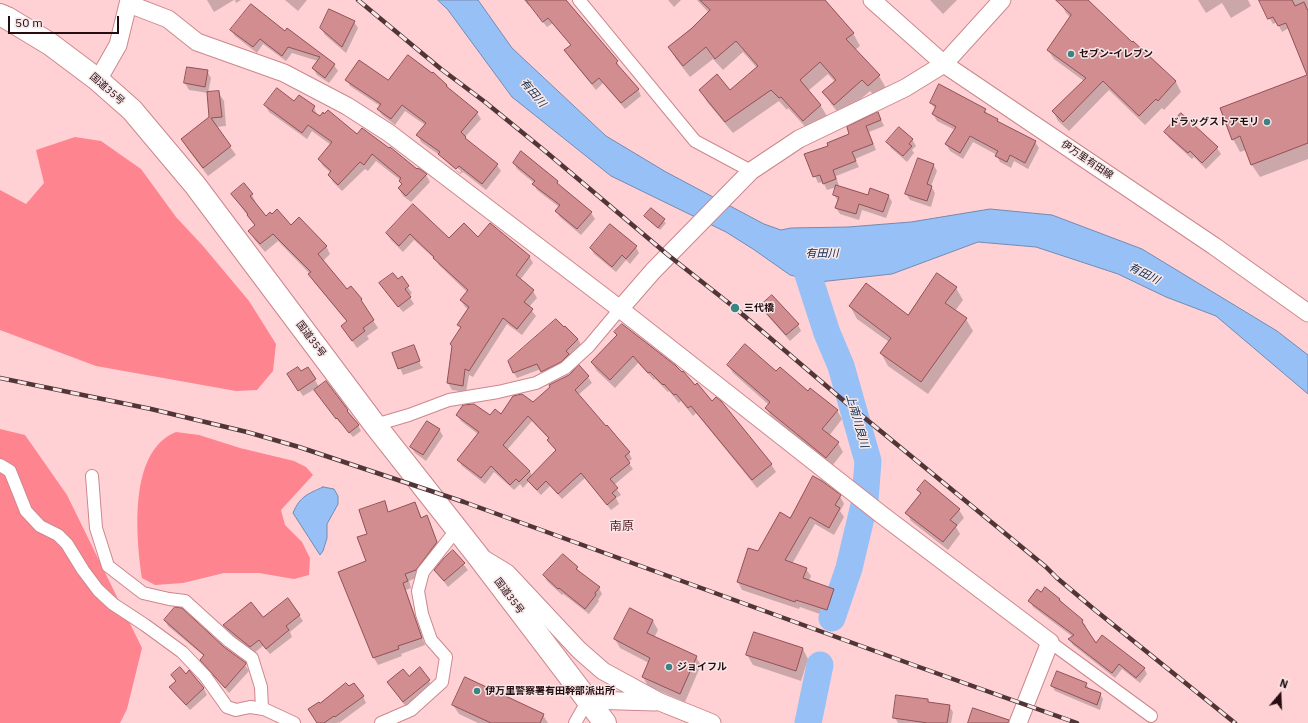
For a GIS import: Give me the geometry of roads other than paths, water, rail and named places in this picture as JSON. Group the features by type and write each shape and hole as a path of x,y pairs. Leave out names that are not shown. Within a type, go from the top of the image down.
{"highway":[{"name":"国道35号","path":"0,15 8,18 50,44 98,80 132,110 195,185 375,425 606,723"}],"street":[{"path":"579,0 695,142 751,171"},
{"name":"伊万里有田線","path":"872,0 944,64 1306,309"},
{"path":"375,425 409,415 449,400 498,392 536,383 565,368 589,346 652,271 751,171 799,139 905,88 944,64 1002,0"},
{"path":"98,80 118,45 128,2 168,19 197,42 284,73 347,106 389,133 424,159 620,308 882,515 1151,716"},
{"path":"0,465 10,471 26,511 40,526 58,535 67,544 83,570 98,590 113,604 182,652 205,676 227,707 236,710 250,707 262,709 277,714 294,723"},
{"path":"92,476 96,528 108,566 142,593 185,601 252,658 261,687 262,709"},
{"path":"381,723 411,710 442,682 446,657 431,640 422,614 418,591 423,572 457,529"},
{"path":"478,556 507,572 578,650 603,671 660,702 712,723"},
{"path":"1018,723 1050,642"},
{"path":"575,723 588,700 660,702"}],"water":[{"name":"有田川","path":"438,0 478,0 512,48 606,136 666,172 764,224 781,230 791,228 848,227 911,222 990,209 1052,215 1142,249 1277,331 1308,355 1308,394 1216,316 1166,297 1118,274 1036,247 978,242 892,274 819,282 790,275 726,232 611,176 512,97 448,10"},
{"path":"323,487 334,489 338,496 338,504 327,524 327,538 323,551 320,555 293,513 302,499"}],"waterway":[{"name":"上南川良川","path":"794,246 805,265 827,333 841,366 868,461 865,501 849,568 832,618"},
{"name":"上南川良川","path":"808,723 820,665"}],"railway":[{"path":"358,0 441,69 485,102 545,151 668,255 735,308 844,401 1046,567 1095,610 1235,723"},
{"path":"0,378 151,409 247,432 299,447 464,502 1077,723"}],"place":[{"name":"セブン-イレブン","path":"1071,54"},
{"name":"ドラッグストアモリ","path":"1267,122"},
{"name":"三代橋","path":"735,308"},
{"name":"ジョイフル","path":"669,667"},
{"name":"伊万里警察署有田幹部派出所","path":"477,691"}],"district":[{"name":"南原","path":"622,527"}]}
